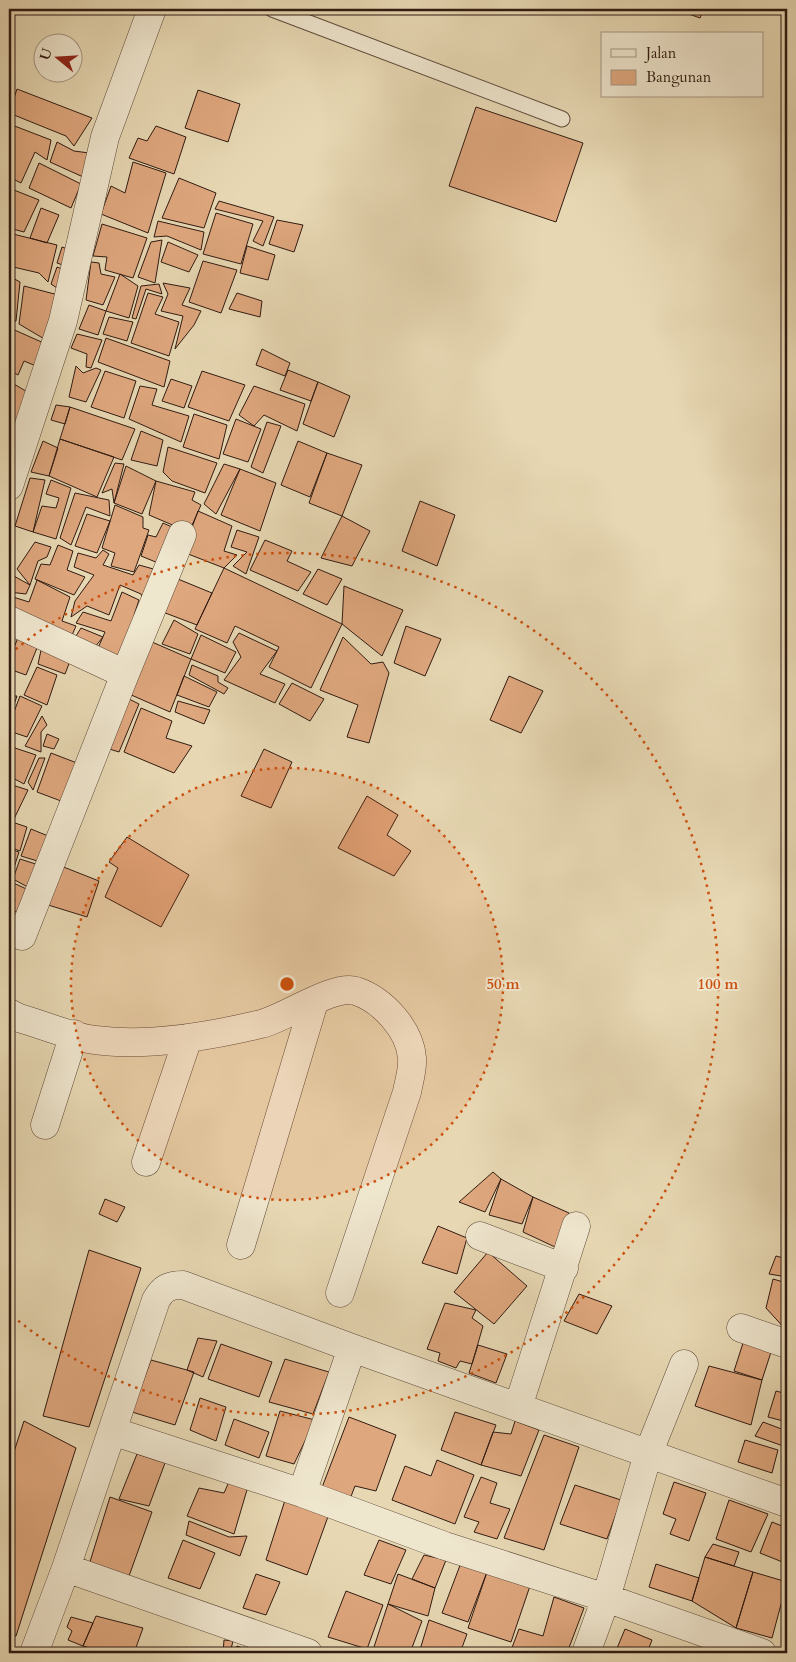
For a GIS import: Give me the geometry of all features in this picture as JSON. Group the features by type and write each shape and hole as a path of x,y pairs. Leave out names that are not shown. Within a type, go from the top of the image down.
{"street":[{"path":"9,486 63,321 105,137 152,9"},
{"path":"22,936 182,535"},
{"path":"9,620 125,674"},
{"path":"9,1013 19,1018 94,1040 134,1042 188,1038 263,1024 334,992 355,991 384,1008 404,1032 412,1058 407,1092 340,1293"},
{"path":"241,1245 314,1002"},
{"path":"45,1125 74,1034"},
{"path":"146,1162 188,1038"},
{"path":"518,1407 576,1226"},
{"path":"480,1236 564,1268"},
{"path":"34,1653 66,1568 156,1300 163,1290 172,1285 183,1285 352,1348 787,1503"},
{"path":"741,1328 787,1344"},
{"path":"302,1493 352,1348"},
{"path":"586,1653 606,1598 648,1454 684,1364"},
{"path":"112,1431 302,1493 445,1546 606,1598 762,1653"},
{"path":"66,1568 308,1653"}],"lane":[{"path":"272,9 562,119"}],"building":[{"path":"675,9 704,9 700,18"},
{"path":"17,89 92,118 74,146 66,136 9,113"},
{"path":"198,90 240,104 228,142 185,128"},
{"path":"476,107 583,143 556,222 449,186"},
{"path":"12,125 51,140 47,160 35,152 21,183 9,177 9,135"},
{"path":"156,126 186,137 174,174 129,158 138,138 147,141"},
{"path":"57,142 74,151 97,154 92,181 50,162"},
{"path":"133,162 166,173 148,233 101,214 111,186 125,193"},
{"path":"39,163 81,184 71,208 29,188"},
{"path":"179,178 216,193 204,228 162,218"},
{"path":"9,188 39,200 24,232 9,228"},
{"path":"219,201 274,217 263,246 253,241 263,221 215,209"},
{"path":"41,208 59,215 47,243 30,238"},
{"path":"216,213 253,224 241,264 203,254"},
{"path":"277,220 303,225 294,252 269,244"},
{"path":"158,221 204,232 201,250 167,236 154,237"},
{"path":"102,224 147,238 133,278 105,270 107,257 93,256"},
{"path":"13,234 57,245 48,282 39,273 9,266 9,253"},
{"path":"162,240 155,283 138,277 151,242"},
{"path":"168,242 198,255 189,272 161,262"},
{"path":"247,246 275,255 268,280 240,273"},
{"path":"62,247 76,252 71,268 57,263"},
{"path":"203,261 237,270 221,313 189,302"},
{"path":"91,262 99,263 101,274 115,277 103,305 86,300"},
{"path":"57,267 70,272 63,292 51,284"},
{"path":"120,274 138,286 129,318 106,311"},
{"path":"9,276 20,282 16,321 9,324"},
{"path":"163,283 190,288 182,305 201,311 194,325 175,349 183,316 161,311 168,294"},
{"path":"159,284 162,294 146,289 136,319 132,318 141,286"},
{"path":"24,286 62,296 46,340 19,324"},
{"path":"148,293 163,297 155,314 179,322 169,356 131,343"},
{"path":"237,293 262,301 260,317 229,309"},
{"path":"89,305 106,311 98,335 79,329"},
{"path":"109,317 133,322 127,341 103,334"},
{"path":"10,328 46,344 36,366 24,361 18,375 9,370"},
{"path":"77,334 102,340 91,368 86,367 87,354 71,348"},
{"path":"106,338 170,361 164,387 98,362"},
{"path":"262,349 290,363 285,376 256,365"},
{"path":"76,366 83,373 96,368 101,370 86,402 69,397"},
{"path":"288,370 318,382 311,401 280,390"},
{"path":"105,371 136,381 124,418 91,407"},
{"path":"202,371 245,385 229,421 188,407"},
{"path":"171,379 192,386 184,408 162,401"},
{"path":"9,381 29,393 19,425 9,436"},
{"path":"318,382 350,396 334,437 303,424"},
{"path":"140,386 157,389 152,405 189,416 181,442 129,419"},
{"path":"254,386 305,404 297,431 264,415 254,426 239,415"},
{"path":"56,405 70,407 65,424 51,420"},
{"path":"70,407 135,429 122,460 60,439"},
{"path":"194,414 227,425 219,459 183,447"},
{"path":"236,419 261,429 248,462 223,454"},
{"path":"267,422 281,426 263,473 251,467"},
{"path":"141,431 163,440 157,466 131,460"},
{"path":"60,439 114,457 97,497 49,476"},
{"path":"43,441 58,448 49,476 31,472"},
{"path":"298,441 327,453 310,497 281,485"},
{"path":"168,447 217,463 205,493 172,481 163,472"},
{"path":"327,453 362,465 342,516 309,503"},
{"path":"115,463 124,464 114,503 112,489 102,493"},
{"path":"224,464 240,469 216,514 204,504"},
{"path":"126,466 156,481 142,514 114,503"},
{"path":"240,469 276,483 260,531 221,515"},
{"path":"30,478 45,480 33,532 15,526"},
{"path":"51,480 71,488 56,539 33,532 42,506 56,508 59,498 46,494"},
{"path":"156,481 195,492 192,500 201,505 189,532 149,515"},
{"path":"75,493 109,500 110,516 86,507 71,545 60,538"},
{"path":"420,501 455,515 437,566 402,551"},
{"path":"115,505 143,517 143,528 149,530 134,572 111,566 115,553 102,548"},
{"path":"198,511 232,526 224,551 237,555 224,568 183,552"},
{"path":"87,514 110,521 97,553 75,546"},
{"path":"342,516 370,531 352,566 321,558"},
{"path":"163,523 172,527 168,567 141,556 148,535 156,537"},
{"path":"237,530 259,537 246,574 233,566 247,552 231,547"},
{"path":"265,540 292,551 287,561 311,572 298,591 250,570"},
{"path":"35,542 51,547 47,557 38,561 30,585 17,569"},
{"path":"58,545 73,551 67,570 85,577 74,595 35,579 41,564 50,565"},
{"path":"103,550 109,554 103,565 133,575 139,565 157,570 145,605 141,594 120,585 109,615 87,606 71,617 75,601 94,575 74,567 78,553 96,558"},
{"path":"224,568 342,624 311,688 269,667 279,647 235,626 227,643 195,629"},
{"path":"318,569 342,579 327,605 303,594"},
{"path":"12,575 30,585 26,594 9,592 9,578"},
{"path":"173,577 212,593 197,625 160,611"},
{"path":"37,580 70,597 62,621 76,626 70,640 9,608 13,597 29,602"},
{"path":"344,586 403,610 382,656 342,624"},
{"path":"122,592 139,600 134,615 143,620 123,665 95,655 105,632 76,623 83,612 111,621"},
{"path":"174,620 198,634 190,654 162,644"},
{"path":"406,626 441,639 425,676 394,663"},
{"path":"81,628 103,637 91,652 71,644"},
{"path":"9,630 16,633 9,650"},
{"path":"239,633 277,651 260,674 285,684 275,703 224,680 241,657 233,642"},
{"path":"19,635 39,643 26,675 9,669 9,660"},
{"path":"201,635 236,652 225,673 191,659"},
{"path":"343,637 371,664 383,662 389,673 369,743 347,737 358,705 320,690"},
{"path":"43,641 72,656 65,674 38,664"},
{"path":"152,642 191,659 170,712 129,694"},
{"path":"192,665 218,676 218,682 228,688 224,694 189,675"},
{"path":"37,667 57,675 47,705 24,695"},
{"path":"184,676 217,692 209,707 177,695"},
{"path":"509,676 543,691 521,733 490,720"},
{"path":"292,683 324,699 310,721 279,704"},
{"path":"10,696 17,696 9,719 9,698"},
{"path":"20,696 42,706 27,737 9,731 9,725"},
{"path":"123,696 139,704 119,752 103,747"},
{"path":"178,701 210,710 204,724 175,712"},
{"path":"141,708 172,721 166,738 192,746 174,773 124,752"},
{"path":"42,716 47,725 41,732 41,752 25,746"},
{"path":"47,734 59,739 54,749 43,746"},
{"path":"9,746 36,755 24,784 9,776"},
{"path":"264,749 292,762 271,808 241,796"},
{"path":"51,753 77,763 61,801 37,792"},
{"path":"39,758 45,758 33,790 28,782"},
{"path":"9,784 28,790 13,821 9,819"},
{"path":"367,796 398,815 387,835 411,851 394,876 338,848"},
{"path":"9,821 27,827 20,851 9,847"},
{"path":"31,829 53,838 44,863 21,856"},
{"path":"127,837 189,875 161,927 105,897 118,868 109,862"},
{"path":"9,849 19,852 11,877 9,876"},
{"path":"20,859 45,867 35,891 13,879"},
{"path":"61,866 99,881 87,917 45,904"},
{"path":"9,881 33,892 21,914 12,910 15,899 9,897"},
{"path":"9,915 18,919 14,930 9,928"},
{"path":"493,1172 501,1179 485,1212 459,1202"},
{"path":"501,1179 533,1197 522,1224 489,1215"},
{"path":"533,1197 569,1213 555,1247 523,1232"},
{"path":"105,1199 125,1207 117,1222 99,1214"},
{"path":"438,1226 467,1238 457,1274 422,1263"},
{"path":"89,1250 141,1268 89,1427 43,1416"},
{"path":"488,1252 527,1286 494,1324 454,1292"},
{"path":"776,1256 787,1259 787,1277 769,1274"},
{"path":"773,1279 787,1283 787,1331 766,1308"},
{"path":"579,1294 612,1306 597,1334 564,1321"},
{"path":"445,1303 476,1310 472,1318 483,1326 472,1364 460,1361 456,1368 438,1361 440,1353 427,1349"},
{"path":"198,1338 217,1341 203,1377 187,1370"},
{"path":"744,1340 772,1349 762,1380 734,1371"},
{"path":"221,1344 272,1362 259,1397 208,1379"},
{"path":"478,1345 507,1354 496,1383 469,1373"},
{"path":"285,1359 329,1372 313,1414 269,1402"},
{"path":"151,1360 194,1372 175,1425 132,1412"},
{"path":"709,1366 762,1380 751,1425 695,1406"},
{"path":"776,1391 787,1394 787,1422 768,1417"},
{"path":"200,1398 226,1407 216,1441 190,1430"},
{"path":"280,1411 315,1420 294,1464 266,1456"},
{"path":"455,1412 496,1425 481,1465 441,1450"},
{"path":"349,1417 396,1435 376,1491 355,1486 350,1499 321,1490"},
{"path":"234,1419 269,1432 259,1458 225,1445"},
{"path":"24,1421 76,1448 16,1636 9,1634 9,1467"},
{"path":"515,1421 539,1430 521,1476 481,1465 493,1432 511,1434"},
{"path":"763,1422 787,1431 786,1447 755,1436"},
{"path":"544,1435 579,1447 544,1550 504,1538"},
{"path":"745,1440 778,1450 772,1473 738,1462"},
{"path":"137,1454 165,1463 149,1506 119,1499"},
{"path":"437,1460 474,1475 455,1524 392,1500 405,1466 431,1476"},
{"path":"787,1465 787,1481 782,1479"},
{"path":"231,1477 249,1483 234,1534 187,1516 199,1488 224,1493"},
{"path":"481,1477 497,1483 490,1503 510,1509 497,1539 474,1532 479,1522 464,1517"},
{"path":"674,1482 706,1493 689,1541 670,1534 676,1519 663,1514"},
{"path":"575,1485 621,1500 607,1539 560,1524"},
{"path":"110,1497 152,1512 129,1576 89,1565"},
{"path":"286,1497 330,1511 307,1575 266,1560"},
{"path":"729,1500 768,1514 751,1552 716,1539"},
{"path":"189,1521 229,1537 247,1536 240,1556 186,1535"},
{"path":"772,1522 787,1528 787,1556 785,1563 760,1553"},
{"path":"183,1540 215,1553 200,1589 168,1578"},
{"path":"379,1540 406,1550 391,1584 364,1575"},
{"path":"713,1544 739,1552 734,1566 705,1557"},
{"path":"424,1555 446,1560 435,1588 412,1579"},
{"path":"705,1557 753,1572 736,1628 692,1601"},
{"path":"462,1560 487,1572 468,1622 442,1613"},
{"path":"656,1564 699,1578 692,1601 649,1587"},
{"path":"487,1572 531,1583 511,1642 468,1628"},
{"path":"753,1572 787,1582 772,1638 736,1628"},
{"path":"256,1574 280,1582 266,1615 243,1608"},
{"path":"398,1574 435,1588 428,1616 388,1604"},
{"path":"346,1591 383,1605 367,1649 328,1637"},
{"path":"554,1597 584,1608 567,1653 559,1651 558,1653 510,1653 519,1629 543,1636"},
{"path":"388,1604 422,1621 410,1653 383,1653 373,1650"},
{"path":"96,1616 143,1628 134,1653 107,1653 83,1646"},
{"path":"71,1617 93,1623 83,1646 68,1640 72,1631 67,1627"},
{"path":"429,1620 467,1634 460,1653 419,1653"},
{"path":"625,1629 652,1640 647,1653 615,1653"},
{"path":"224,1640 233,1641 230,1653 223,1653"},
{"path":"40,1644 67,1653 37,1653"},
{"path":"237,1646 257,1653 235,1653"},
{"path":"186,1647 201,1653 184,1653"}]}
